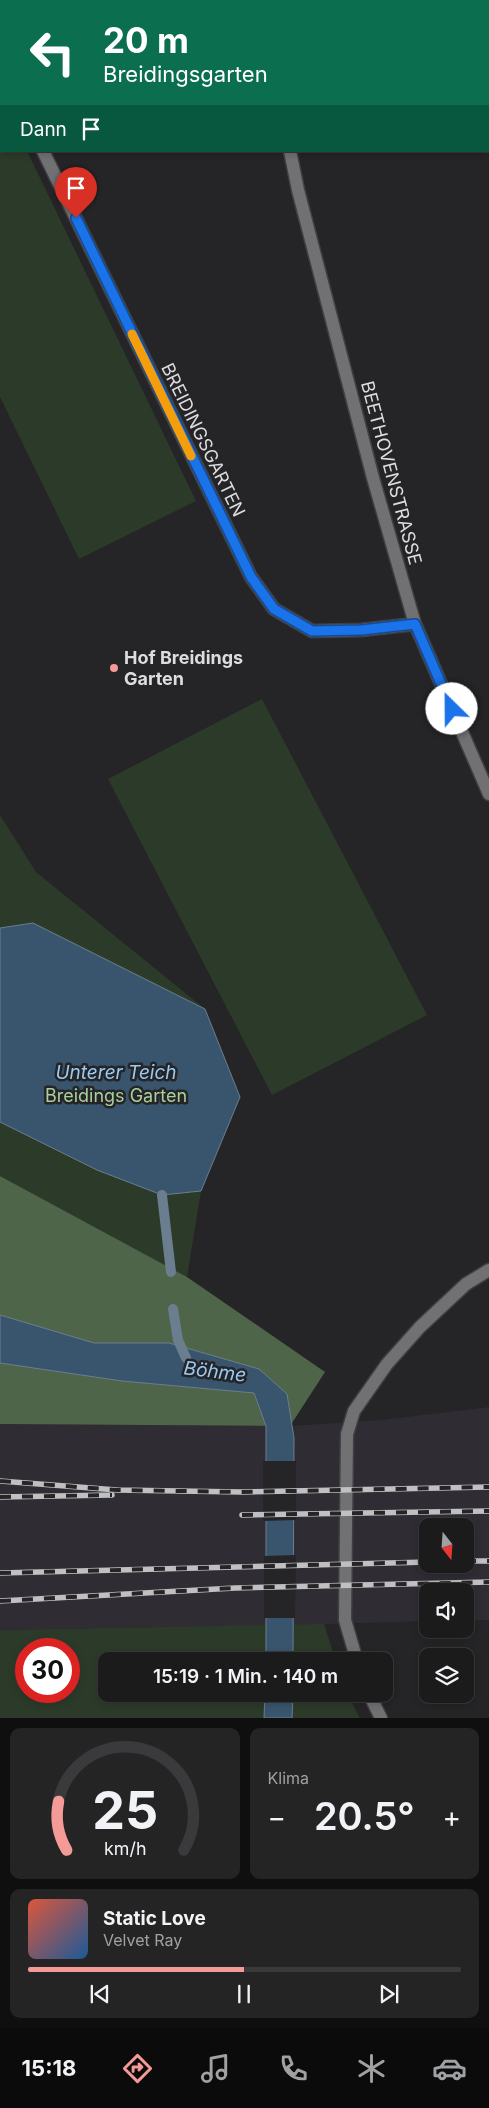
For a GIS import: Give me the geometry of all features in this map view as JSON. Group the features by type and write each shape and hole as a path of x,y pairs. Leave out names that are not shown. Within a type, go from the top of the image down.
{"street":[{"name":"BREIDINGSGARTEN","path":"43,152 251,577 274,609 312,631 361,630 415,624"},
{"name":"BEETHOVENSTRASSE","path":"290,152 298,190 373,478 415,624 489,794"},
{"path":"354,1652 345,1620 347,1434 354,1411 387,1364 420,1327 466,1284 489,1270"},
{"path":"374,1702 381,1718"}],"shaded area":[{"path":"489,1407 489,1620 474,1620 474,1583 419,1583 419,1621 0,1630 0,1424 290,1426 382,1420"}],"green space":[{"path":"0,152 27,152 196,501 79,559 0,397"},
{"path":"262,699 427,1015 272,1095 108,779"},
{"name":"Unterer Teich","path":"0,815 36,872 205,1009 240,1097 201,1191 187,1277 0,1176"},
{"path":"0,1176 187,1277 325,1372 290,1426 0,1424"},
{"path":"324,1624 333,1652 98,1652 98,1702 351,1702 360,1718 0,1718 0,1630"}],"water":[{"name":"Unterer Teich","path":"33,923 205,1009 240,1097 201,1191 162,1195 97,1170 0,1122 0,928"},
{"name":"Böhme","path":"0,1315 94,1343 169,1343 259,1369 287,1394 294,1438 293,1652 266,1652 266,1426 254,1393 122,1381 0,1363"},
{"path":"265,1702 293,1702 292,1718 264,1718"}],"pier":[{"path":"263,1461 296,1461 296,1520 263,1521"},
{"path":"296,1555 295,1618 264,1618 264,1556"}],"waterway":[{"path":"162,1195 171,1272"},
{"name":"Böhme","path":"173,1309 178,1340 186,1358"}],"railway":[{"path":"0,1481 117,1490 241,1492 489,1487"},
{"path":"0,1497 112,1495"},
{"path":"242,1515 489,1511"},
{"path":"474,1561 489,1561"},
{"path":"0,1573 419,1562"},
{"path":"0,1601 235,1588 489,1582"}],"slow traffic":[{"path":"132,334 191,456"}],"place":[{"name":"Hof Breidings Garten","path":"114,668"}],"route":[{"path":"76,218 251,577 274,609 312,631 361,630 415,624 452,709"}],"park label":[{"name":"Breidings Garten","path":"116,1096"}]}
